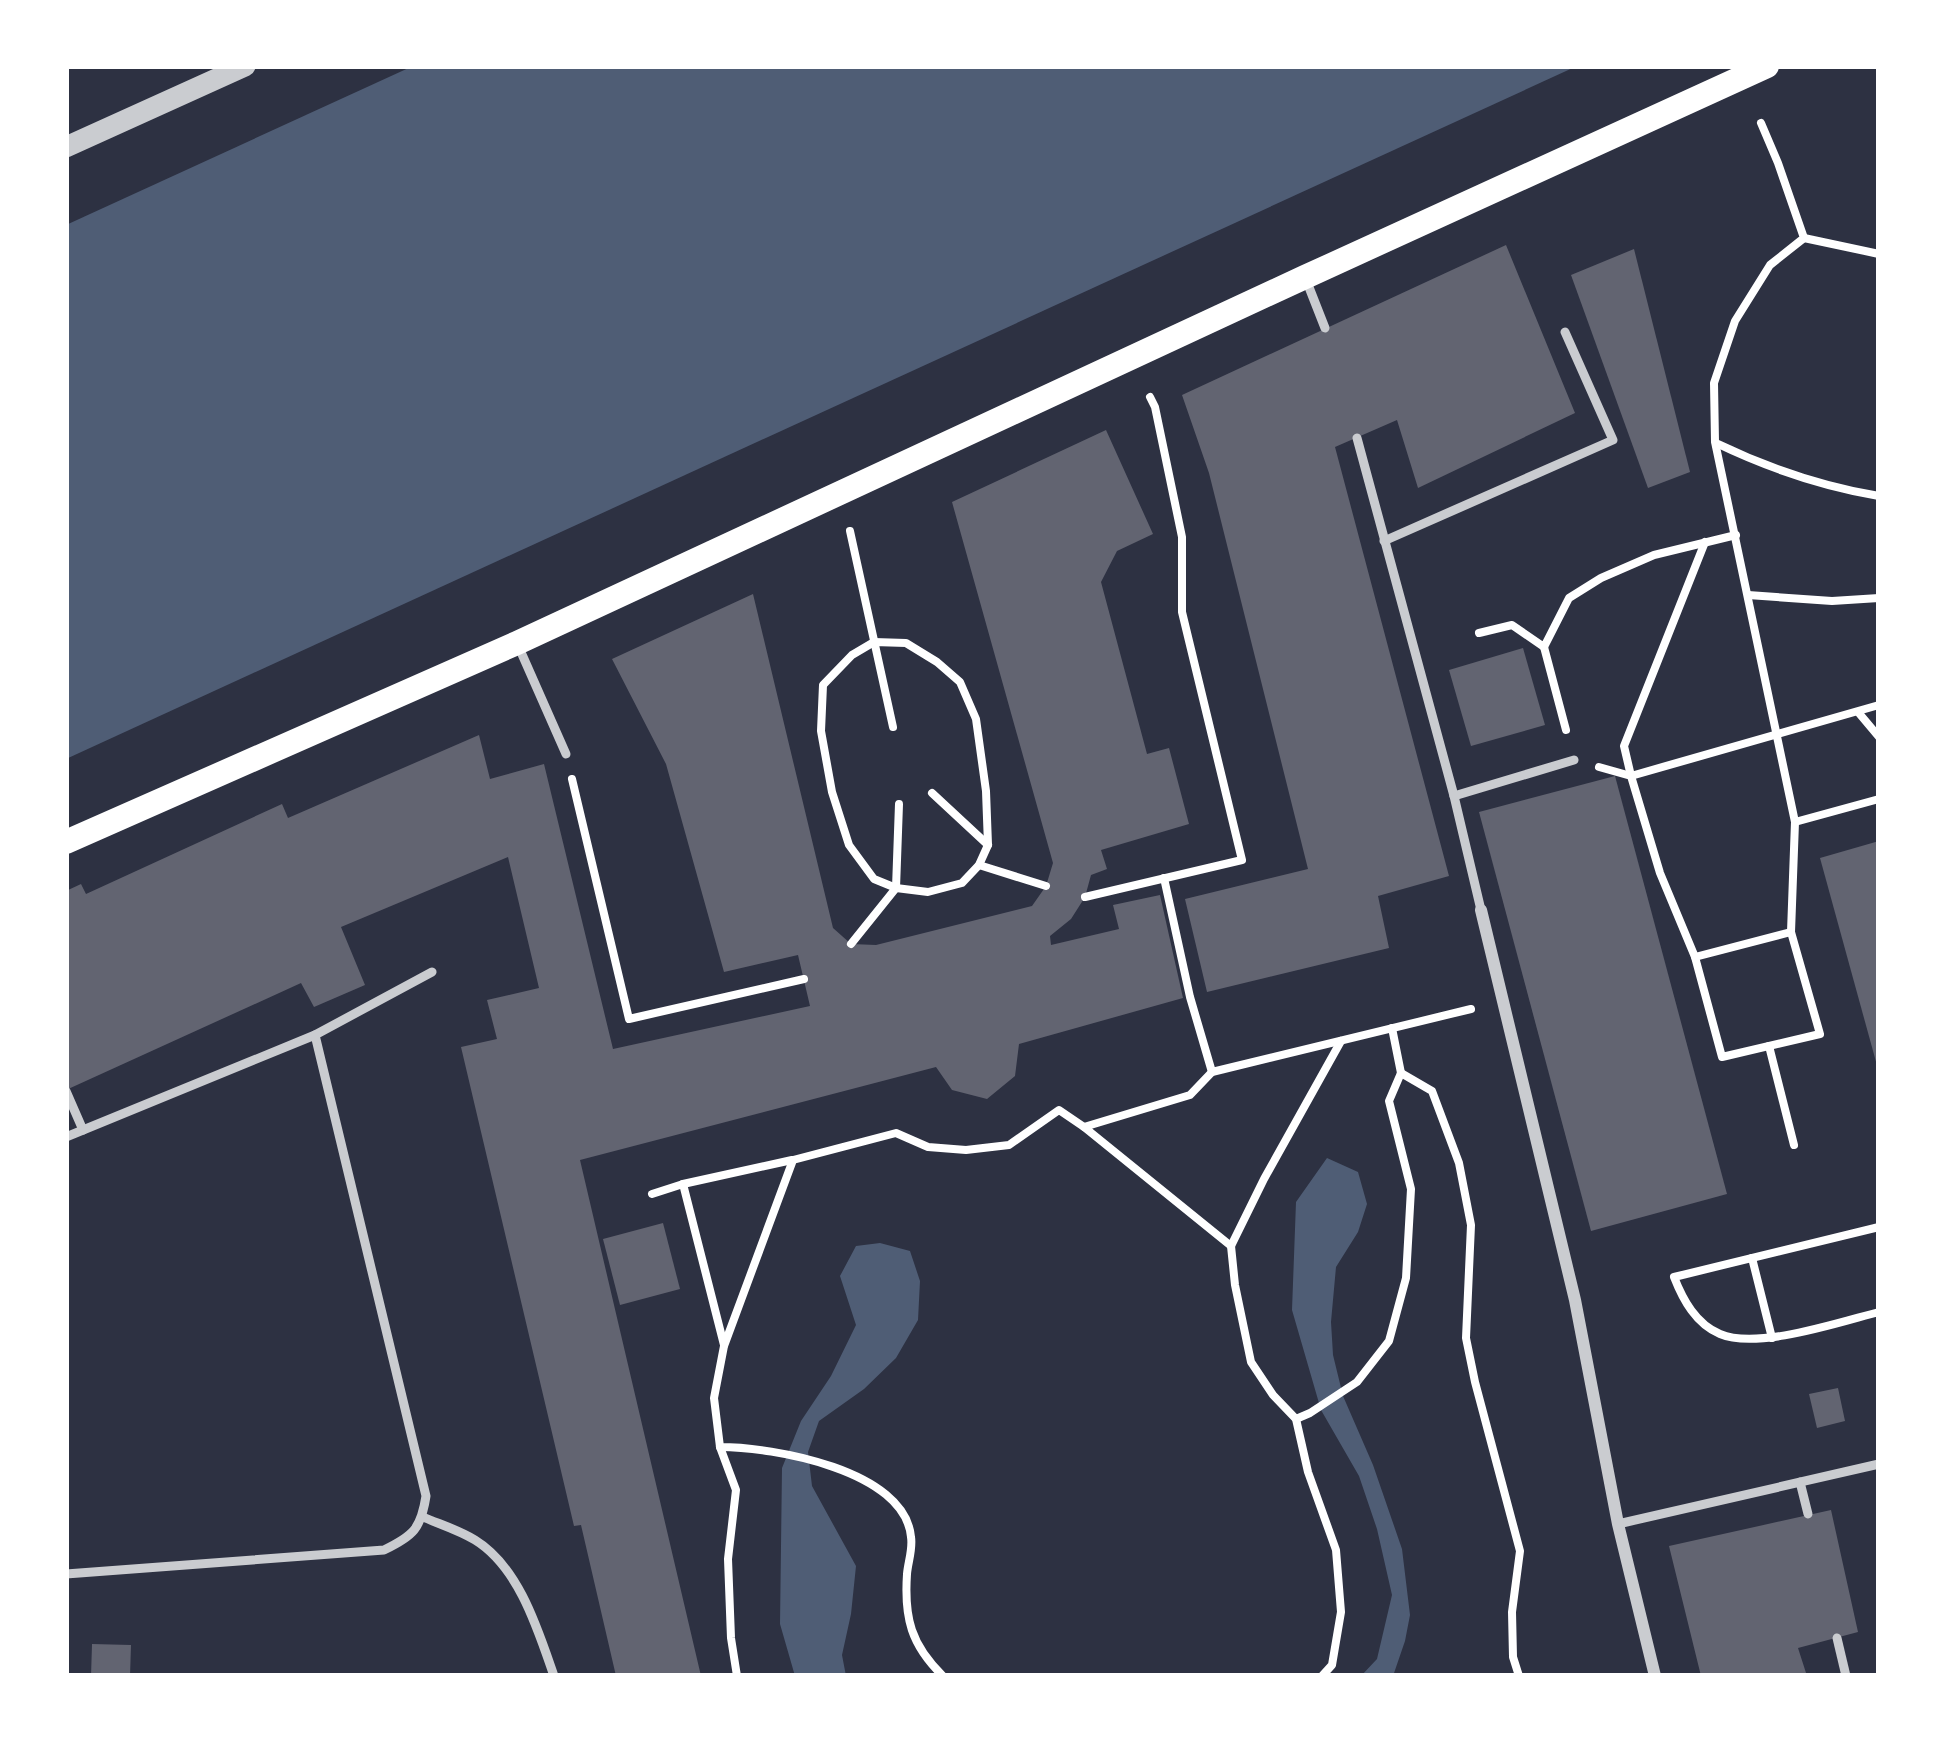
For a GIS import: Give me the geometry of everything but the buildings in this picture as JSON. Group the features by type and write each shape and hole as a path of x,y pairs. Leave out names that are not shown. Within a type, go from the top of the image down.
{"main road":[{"path":"66,842 517,643 1767,66"}],"street":[{"path":"69,138 245,66"},
{"path":"1481,910 1575,1300 1618,1524 1654,1676"}],"lane":[{"path":"1305,277 1325,328"},
{"path":"1384,541 1612,440 1564,332"},
{"path":"1357,438 1481,910"},
{"path":"517,643 566,754"},
{"path":"1454,796 1574,760"},
{"path":"66,1137 315,1034 431,972"},
{"path":"66,1574 384,1550 410,1537 423,1517 426,1496 315,1034"},
{"path":"66,1091 83,1130"},
{"path":"1618,1524 1879,1464"},
{"path":"1800,1482 1808,1514"},
{"path":"423,1517 477,1541 514,1579 554,1676"},
{"path":"1837,1638 1846,1676"}],"path":[{"path":"1761,124 1804,238"},
{"path":"1804,238 1879,254"},
{"path":"1705,542 1624,746 1660,873 1695,957 1722,1058 1820,1034 1791,932 1795,821 1715,442 1714,383 1735,321 1770,265 1804,238"},
{"path":"1085,897 1242,860 1182,612 1182,537 1150,397"},
{"path":"1715,442 1769,468 1879,496"},
{"path":"850,530 893,727"},
{"path":"1544,647 1569,598 1601,578 1654,555 1736,535"},
{"path":"1748,595 1832,601 1879,598"},
{"path":"1479,633 1512,626 1544,647 1574,760 1631,776 1879,705"},
{"path":"874,642 906,643 937,662 960,682 976,719 988,844 980,865 962,883 928,892 896,888 874,879 849,844 832,792 821,731 823,685 874,642"},
{"path":"1858,712 1879,736"},
{"path":"566,754 628,1019 804,979"},
{"path":"932,793 988,844"},
{"path":"1795,821 1879,799"},
{"path":"851,944 896,888 899,804"},
{"path":"980,865 1046,886"},
{"path":"1164,878 1212,1072"},
{"path":"1695,957 1791,932"},
{"path":"1084,1127 1190,1095 1212,1072 1471,1009"},
{"path":"1296,1419 1357,1382 1389,1341 1406,1277 1411,1189 1388,1101 1401,1073 1392,1028"},
{"path":"1322,1676 1332,1665 1341,1612 1336,1550 1308,1472 1296,1419 1250,1362 1232,1246 1264,1178 1342,1041"},
{"path":"1769,1046 1794,1145"},
{"path":"1401,1073 1432,1091 1460,1162 1472,1226 1466,1338 1520,1551 1512,1612 1513,1657 1519,1676"},
{"path":"652,1194 896,1133 928,1147 966,1150 1009,1145 1059,1110 1232,1246"},
{"path":"737,1676 730,1638 728,1559 736,1490 720,1447 714,1398 724,1346 793,1160"},
{"path":"683,1184 724,1346"},
{"path":"1879,1227 1674,1276 1681,1297 1699,1320 1738,1339 1772,1338 1879,1312"},
{"path":"1752,1258 1772,1338"},
{"path":"720,1447 753,1447 845,1470 895,1500 912,1535 908,1622 928,1661 943,1676"},
{"path":"1332,1665 1339,1676"}],"water":[{"path":"413,66 1577,66 66,759 66,225"},
{"path":"1327,1158 1358,1172 1367,1204 1358,1232 1336,1267 1331,1322 1343,1396 1402,1549 1410,1615 1393,1676 1361,1676 1377,1659 1392,1595 1359,1476 1321,1410 1292,1310 1296,1202"},
{"path":"880,1243 910,1251 920,1281 918,1320 896,1358 864,1389 819,1421 808,1452 812,1486 856,1566 842,1655 846,1676 795,1676 780,1624 782,1468 801,1421 831,1376 856,1325 840,1276 856,1246"}]}
